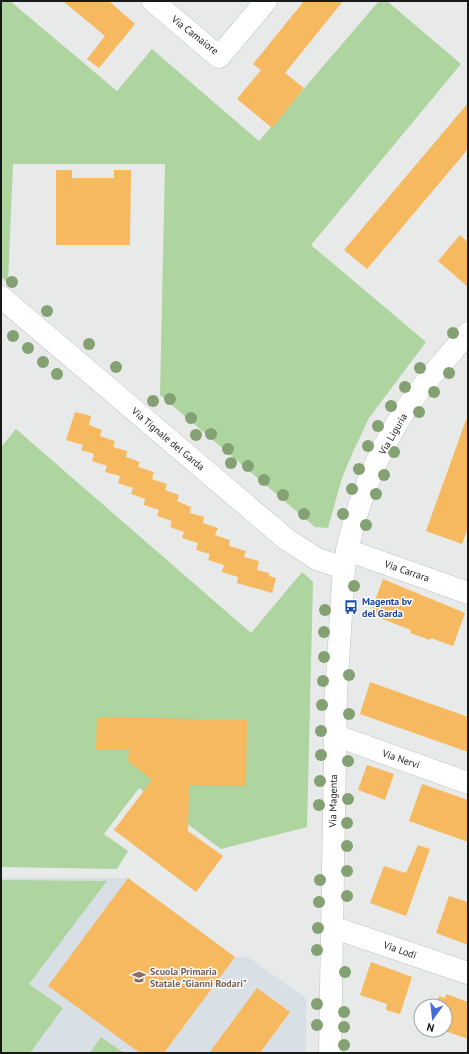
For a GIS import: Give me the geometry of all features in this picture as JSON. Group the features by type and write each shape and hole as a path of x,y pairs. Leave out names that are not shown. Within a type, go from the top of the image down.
{"street":[{"name":"Via Camaiore","path":"153,1 219,56 266,1"},
{"name":"Via Tignale del Garda","path":"1,297 286,539 317,559 345,559"},
{"name":"Via Liguria","path":"345,559 364,493 376,463 392,431 414,399 468,333"},
{"name":"Via Carrara","path":"345,559 468,593"},
{"name":"Via Magenta","path":"330,1053 334,735 345,559"},
{"name":"Via Nervi","path":"334,735 468,783"},
{"name":"Via Lodi","path":"332,926 468,973"}],"shaded area":[{"name":"Scuola Primaria Statale \"Gianni Rodari\"","path":"1,878 128,878 234,957 248,957 306,998 306,1053 1,1053"}],"green space":[{"path":"1,1 10,1 117,91 152,49 259,141 379,1 387,1 461,64 311,245 426,342 369,418 342,478 328,528 315,527 160,395 165,164 13,164 8,283 1,277"},
{"path":"16,429 251,633 302,572 313,582 307,827 221,849 139,788 104,834 128,851 117,869 1,867 1,447"},
{"path":"1,880 107,881 29,984 63,1008 30,1053 1,1053"},
{"path":"101,1037 124,1053 90,1053"}],"building":[{"path":"63,1 109,1 135,24 99,68 87,59 105,36"},
{"path":"304,1 343,1 285,73 304,88 272,128 237,99 261,70 253,64"},
{"path":"468,103 468,149 367,269 344,250"},
{"path":"56,170 72,170 72,178 114,178 114,170 131,170 130,245 56,245"},
{"path":"460,235 468,242 468,287 438,261"},
{"path":"75,412 91,416 89,425 102,430 100,436 115,441 113,447 127,451 126,457 140,462 138,467 154,472 152,479 167,484 165,490 179,495 177,501 191,507 190,513 204,517 203,523 218,528 215,535 230,540 229,546 246,551 244,557 259,561 257,570 269,573 269,576 276,578 272,593 237,583 238,577 222,572 224,565 208,560 210,554 196,550 198,543 182,538 184,532 170,527 172,521 157,516 159,510 144,505 145,499 131,494 133,488 118,483 120,476 105,472 107,466 92,461 94,454 81,450 83,445 66,440"},
{"path":"466,420 468,420 468,528 462,544 426,531"},
{"path":"383,579 465,613 453,646 431,638 430,640 410,633 411,630 370,614"},
{"path":"370,682 468,717 468,752 360,714"},
{"path":"97,717 247,720 246,786 189,785 188,831 223,856 196,892 114,830 152,780 128,761 129,749 96,749"},
{"path":"367,765 394,774 385,800 358,790"},
{"path":"422,784 468,800 468,842 409,821"},
{"path":"418,845 430,849 406,916 370,903 384,866 406,873"},
{"path":"128,878 235,957 164,1053 140,1053 48,986"},
{"path":"449,896 468,902 468,945 436,933"},
{"path":"371,962 412,977 400,1014 386,1010 387,1004 360,995"},
{"path":"257,988 290,1012 260,1053 209,1053"},
{"path":"446,994 468,1002 468,1039 453,1034 453,998 445,998"}],"place":[{"name":"Magenta bv del Garda","path":"351,607"},
{"name":"Scuola Primaria Statale \"Gianni Rodari\"","path":"139,977"}]}
